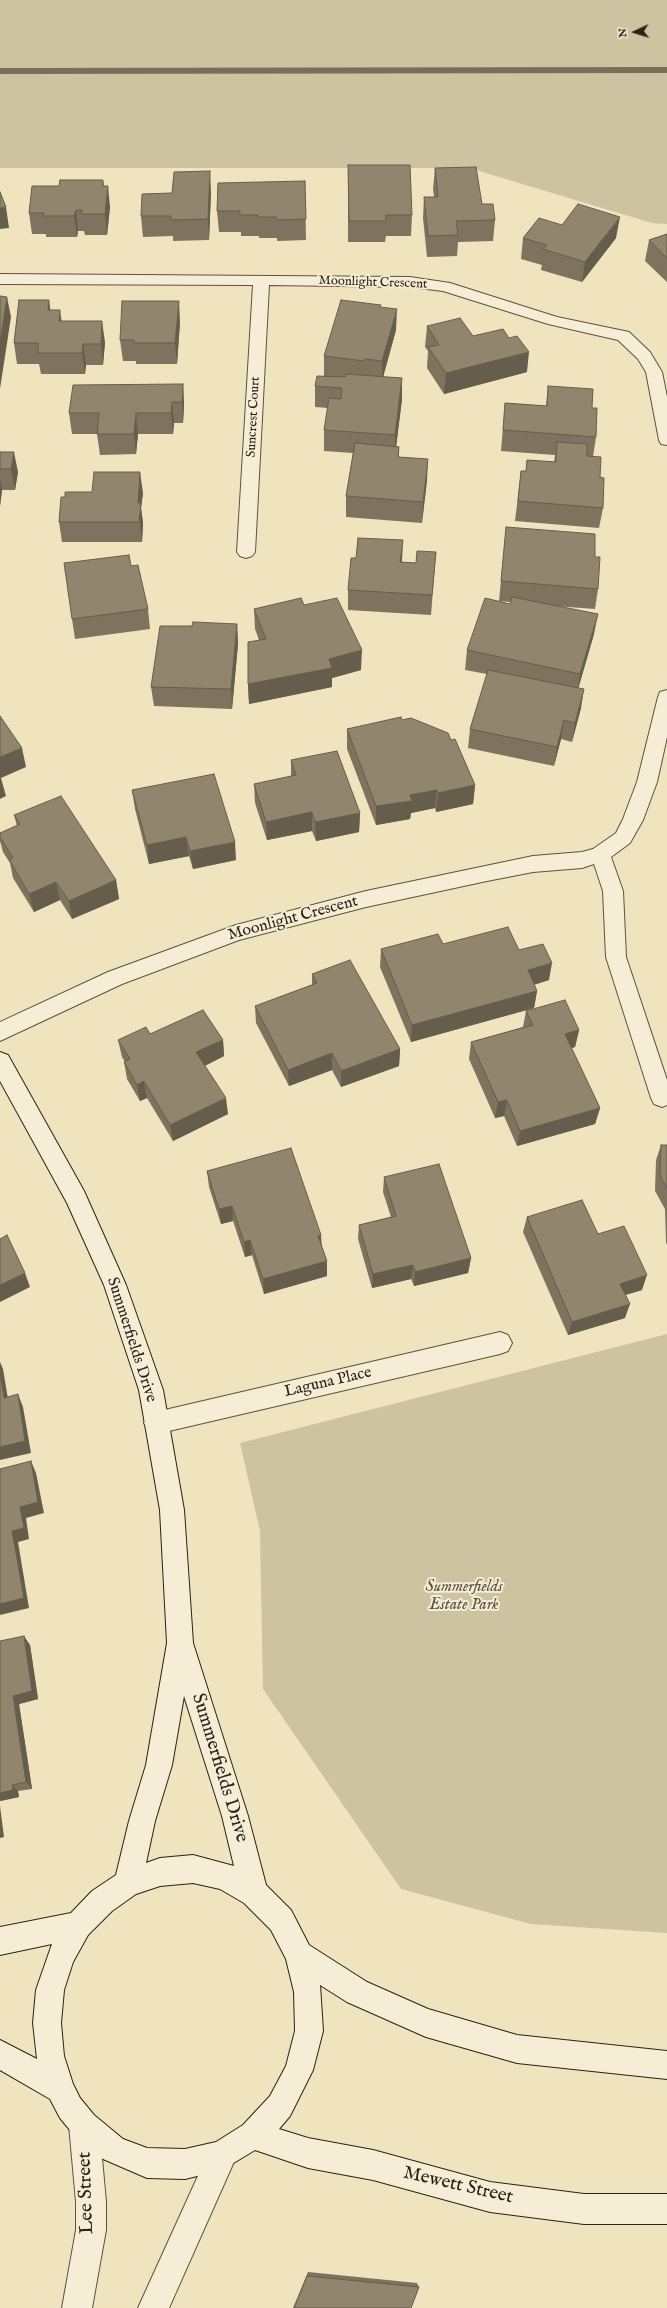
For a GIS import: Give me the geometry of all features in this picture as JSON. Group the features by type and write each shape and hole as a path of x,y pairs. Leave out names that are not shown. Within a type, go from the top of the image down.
{"street":[{"name":"Moonlight Crescent","path":"0,279 403,282 445,286 554,321 622,336 644,356 654,372 667,440"},
{"name":"Suncrest Court","path":"246,552 261,281"},
{"name":"Moonlight Crescent","path":"0,1032 115,978 236,933 366,899 533,864 582,860 600,854 623,838 633,820 646,782 667,697"},
{"path":"600,854 613,891 616,957 662,1098"},
{"name":"Summerfields Drive","path":"0,1061 76,1198 115,1285 151,1390 172,1510 180,1643 159,1765 142,1821 128,1883"},
{"name":"Laguna Place","path":"156,1422 500,1343"},
{"name":"Summerfields Drive","path":"180,1643 235,1816 254,1893"},
{"path":"193,1870 225,1876 254,1893 281,1920 300,1955 308,1992 309,2031 299,2070 280,2106 253,2135 222,2154 185,2164 147,2163 113,2149 84,2125 70,2108 60,2089 50,2056 47,2023 50,1990 61,1956 78,1925 102,1901 128,1883 160,1872 193,1870"},
{"path":"0,1940 78,1925"},
{"path":"300,1955 357,1992 426,2023 517,2049 667,2065"},
{"path":"0,2054 60,2089"},
{"name":"Lee Street","path":"77,2308 91,2230 91,2202 84,2125"},
{"name":"Mewett Street","path":"253,2135 308,2153 373,2165 490,2197 584,2209 667,2209"},
{"path":"153,2308 222,2154"}],"green space":[{"path":"0,0 667,0 667,224 652,223 469,168 0,168"},
{"name":"Summerfields Estate Park","path":"667,1334 667,1933 531,1924 401,1889 263,1689 260,1531 240,1443"}],"building":[{"path":"348,165 410,165 412,215 386,215 386,221 349,221"},
{"path":"476,167 482,204 493,204 495,220 456,221 458,235 428,236 424,197 438,197 435,168"},
{"path":"210,171 208,219 171,220 171,216 141,216 142,194 172,193 174,172"},
{"path":"60,180 103,180 103,186 108,186 105,214 82,214 82,210 76,210 74,216 43,216 44,213 29,213 32,186 59,186"},
{"path":"305,181 306,219 277,220 276,217 240,215 240,211 217,211 218,183"},
{"path":"0,192 6,207 0,208"},
{"path":"578,204 620,217 585,262 543,249 547,245 523,238 539,218 562,225"},
{"path":"667,234 667,258 649,240"},
{"path":"0,296 7,297 0,342"},
{"path":"19,300 49,300 48,310 60,310 59,321 102,321 101,344 83,344 82,353 38,353 38,343 14,343"},
{"path":"341,300 381,305 380,307 397,309 382,361 365,359 364,361 324,356"},
{"path":"122,301 179,301 175,343 134,343 134,340 120,340"},
{"path":"460,318 473,336 503,329 509,338 517,336 529,352 446,373 428,347 439,345 427,326"},
{"path":"346,374 402,378 395,435 324,430 329,398 341,399 342,388 315,386 317,376 345,377"},
{"path":"183,384 182,402 172,402 171,413 136,413 134,434 97,434 99,413 69,413 73,385"},
{"path":"548,386 593,389 592,408 597,408 596,437 503,430 505,403 547,406"},
{"path":"557,442 587,444 587,456 601,457 600,477 604,478 603,508 518,501 521,471 526,471 527,460 556,462"},
{"path":"355,443 399,447 398,457 428,459 423,502 346,496"},
{"path":"0,452 14,452 11,469 0,469"},
{"path":"94,472 140,472 138,503 141,503 139,522 59,522 61,497 65,497 65,492 92,492"},
{"path":"506,527 595,534 595,557 600,557 598,589 501,581"},
{"path":"358,538 403,540 400,562 416,563 417,551 436,552 432,595 348,590 351,558 356,558"},
{"path":"129,555 131,566 138,565 148,609 72,619 64,563"},
{"path":"512,597 598,614 580,674 467,650 485,598 510,604"},
{"path":"301,598 304,605 337,598 362,650 329,659 332,668 248,684 248,642 266,639 254,609"},
{"path":"193,622 237,624 231,689 151,687 160,626 192,626"},
{"path":"488,670 584,689 575,723 564,720 557,747 470,729"},
{"path":"0,716 22,748 0,757"},
{"path":"401,717 402,720 411,718 448,733 451,740 455,739 475,785 438,793 437,790 410,795 412,801 376,806 347,729"},
{"path":"337,751 360,813 315,822 312,812 266,822 254,784 296,775 291,760"},
{"path":"214,774 235,842 190,851 186,837 147,845 132,790"},
{"path":"61,796 116,880 69,901 56,882 29,894 9,859 13,858 0,837 0,833 20,824 14,815"},
{"path":"508,927 519,950 543,944 552,963 528,970 537,991 412,1025 381,949 438,934 443,944"},
{"path":"350,960 400,1049 341,1071 332,1053 288,1070 255,1006 317,983 312,974"},
{"path":"565,1000 579,1030 565,1034 600,1108 520,1131 507,1100 498,1102 471,1042 533,1025 526,1011"},
{"path":"203,1010 223,1040 196,1052 226,1098 170,1125 144,1081 137,1085 124,1062 130,1059 118,1040 146,1027 150,1034"},
{"path":"661,1145 667,1145 667,1188 660,1176"},
{"path":"291,1148 321,1235 318,1236 327,1261 263,1279 250,1240 244,1242 232,1206 219,1209 207,1171"},
{"path":"439,1164 471,1258 415,1272 413,1265 373,1274 359,1225 396,1216 384,1177"},
{"path":"582,1200 598,1234 624,1226 647,1275 620,1284 630,1304 572,1322 527,1217"},
{"path":"7,1235 25,1273 0,1285 0,1239"},
{"path":"0,1372 4,1398 18,1394 25,1441 0,1447"},
{"path":"31,1461 38,1502 20,1507 24,1528 12,1531 24,1598 0,1604 0,1469"},
{"path":"24,1636 32,1691 13,1696 26,1782 12,1785 13,1790 0,1793 0,1641"},
{"path":"307,2276 419,2287 411,2308 294,2308"}],"waterway":[{"path":"0,71 667,70"}]}
